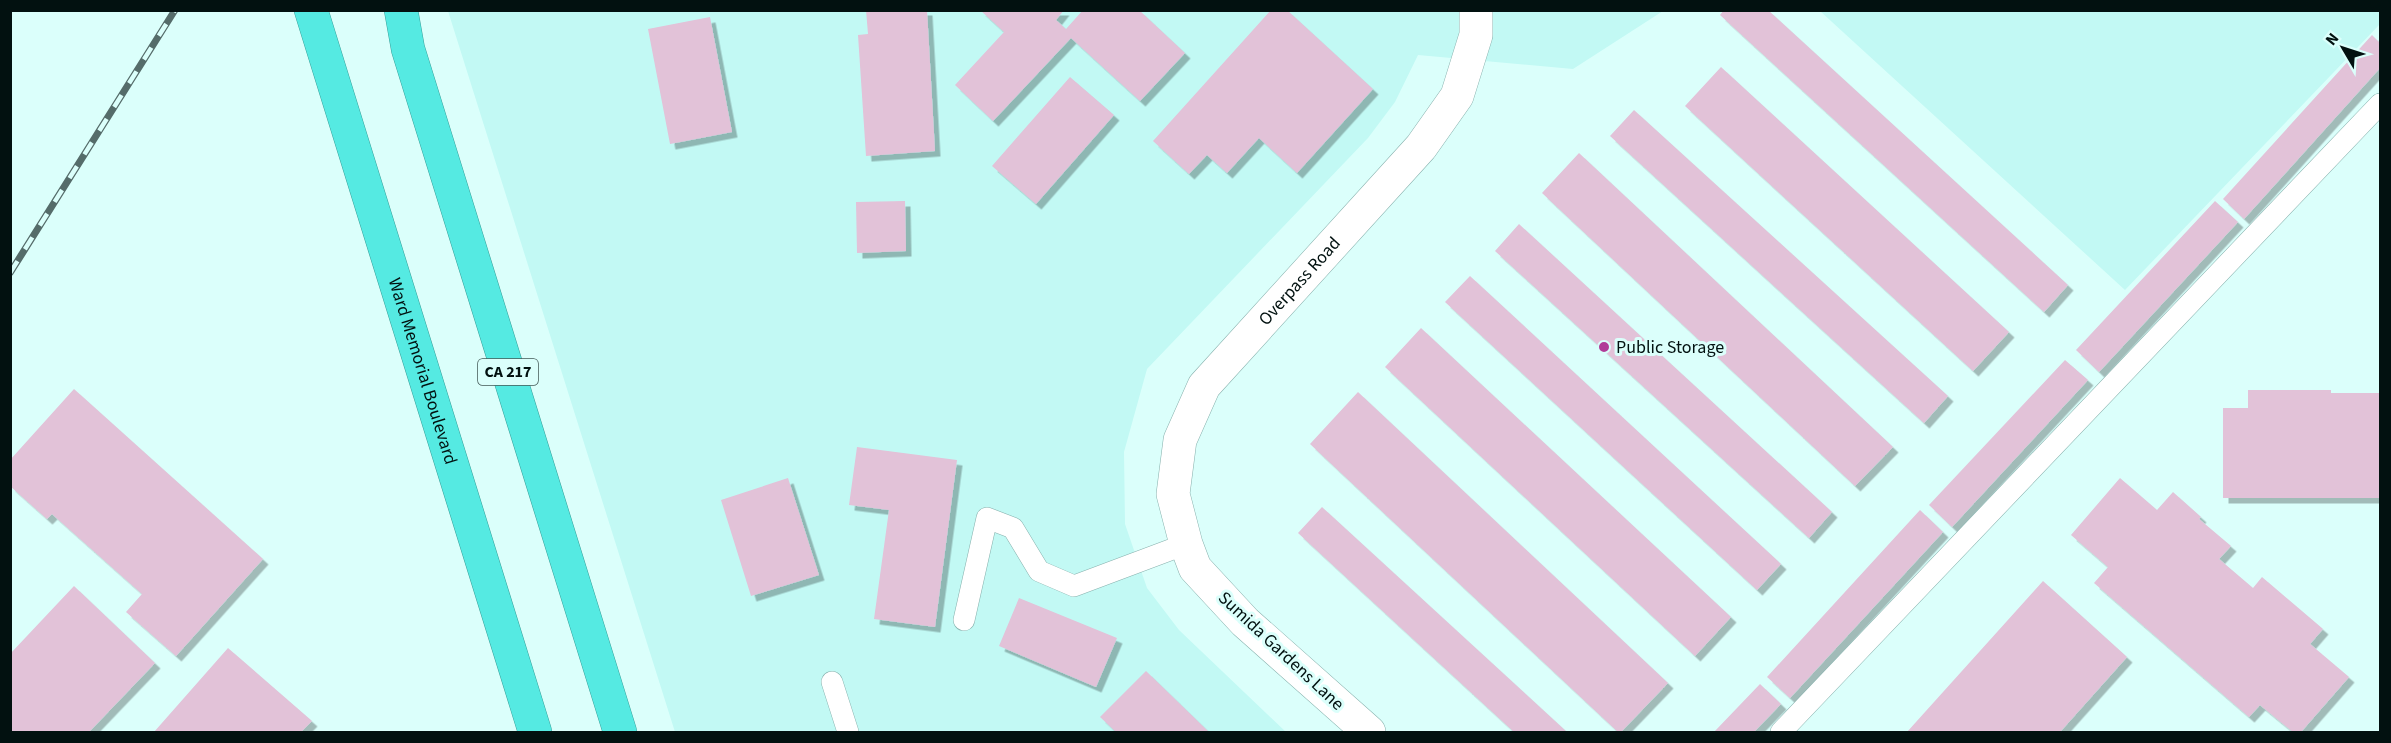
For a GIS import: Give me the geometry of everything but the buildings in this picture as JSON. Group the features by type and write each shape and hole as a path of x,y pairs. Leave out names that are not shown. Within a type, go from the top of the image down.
{"highway":[{"name":"Ward Memorial Boulevard","path":"311,10 535,732"},
{"name":"CA 217","path":"401,10 411,60 620,732"}],"street":[{"name":"Overpass Road","path":"1191,556 1173,494 1180,440 1204,386 1421,147 1457,96 1476,35 1476,10"},
{"name":"Sumida Gardens Lane","path":"1191,556 1245,622 1369,732"}],"lane":[{"path":"1781,732 2380,104"},
{"path":"964,620 987,518 1013,528 1039,571 1074,586 1191,556"},
{"path":"832,682 848,732"}],"shaded area":[{"path":"2380,10 2380,24 2125,290 1820,11"},
{"path":"448,11 1663,11 1573,69 1418,55 1395,102 1368,138 1147,369 1124,452 1125,524 1147,588 1179,630 1286,732 675,732"}],"railway":[{"path":"10,273 175,10"}],"place":[{"name":"Public Storage","path":"1604,347"}]}
